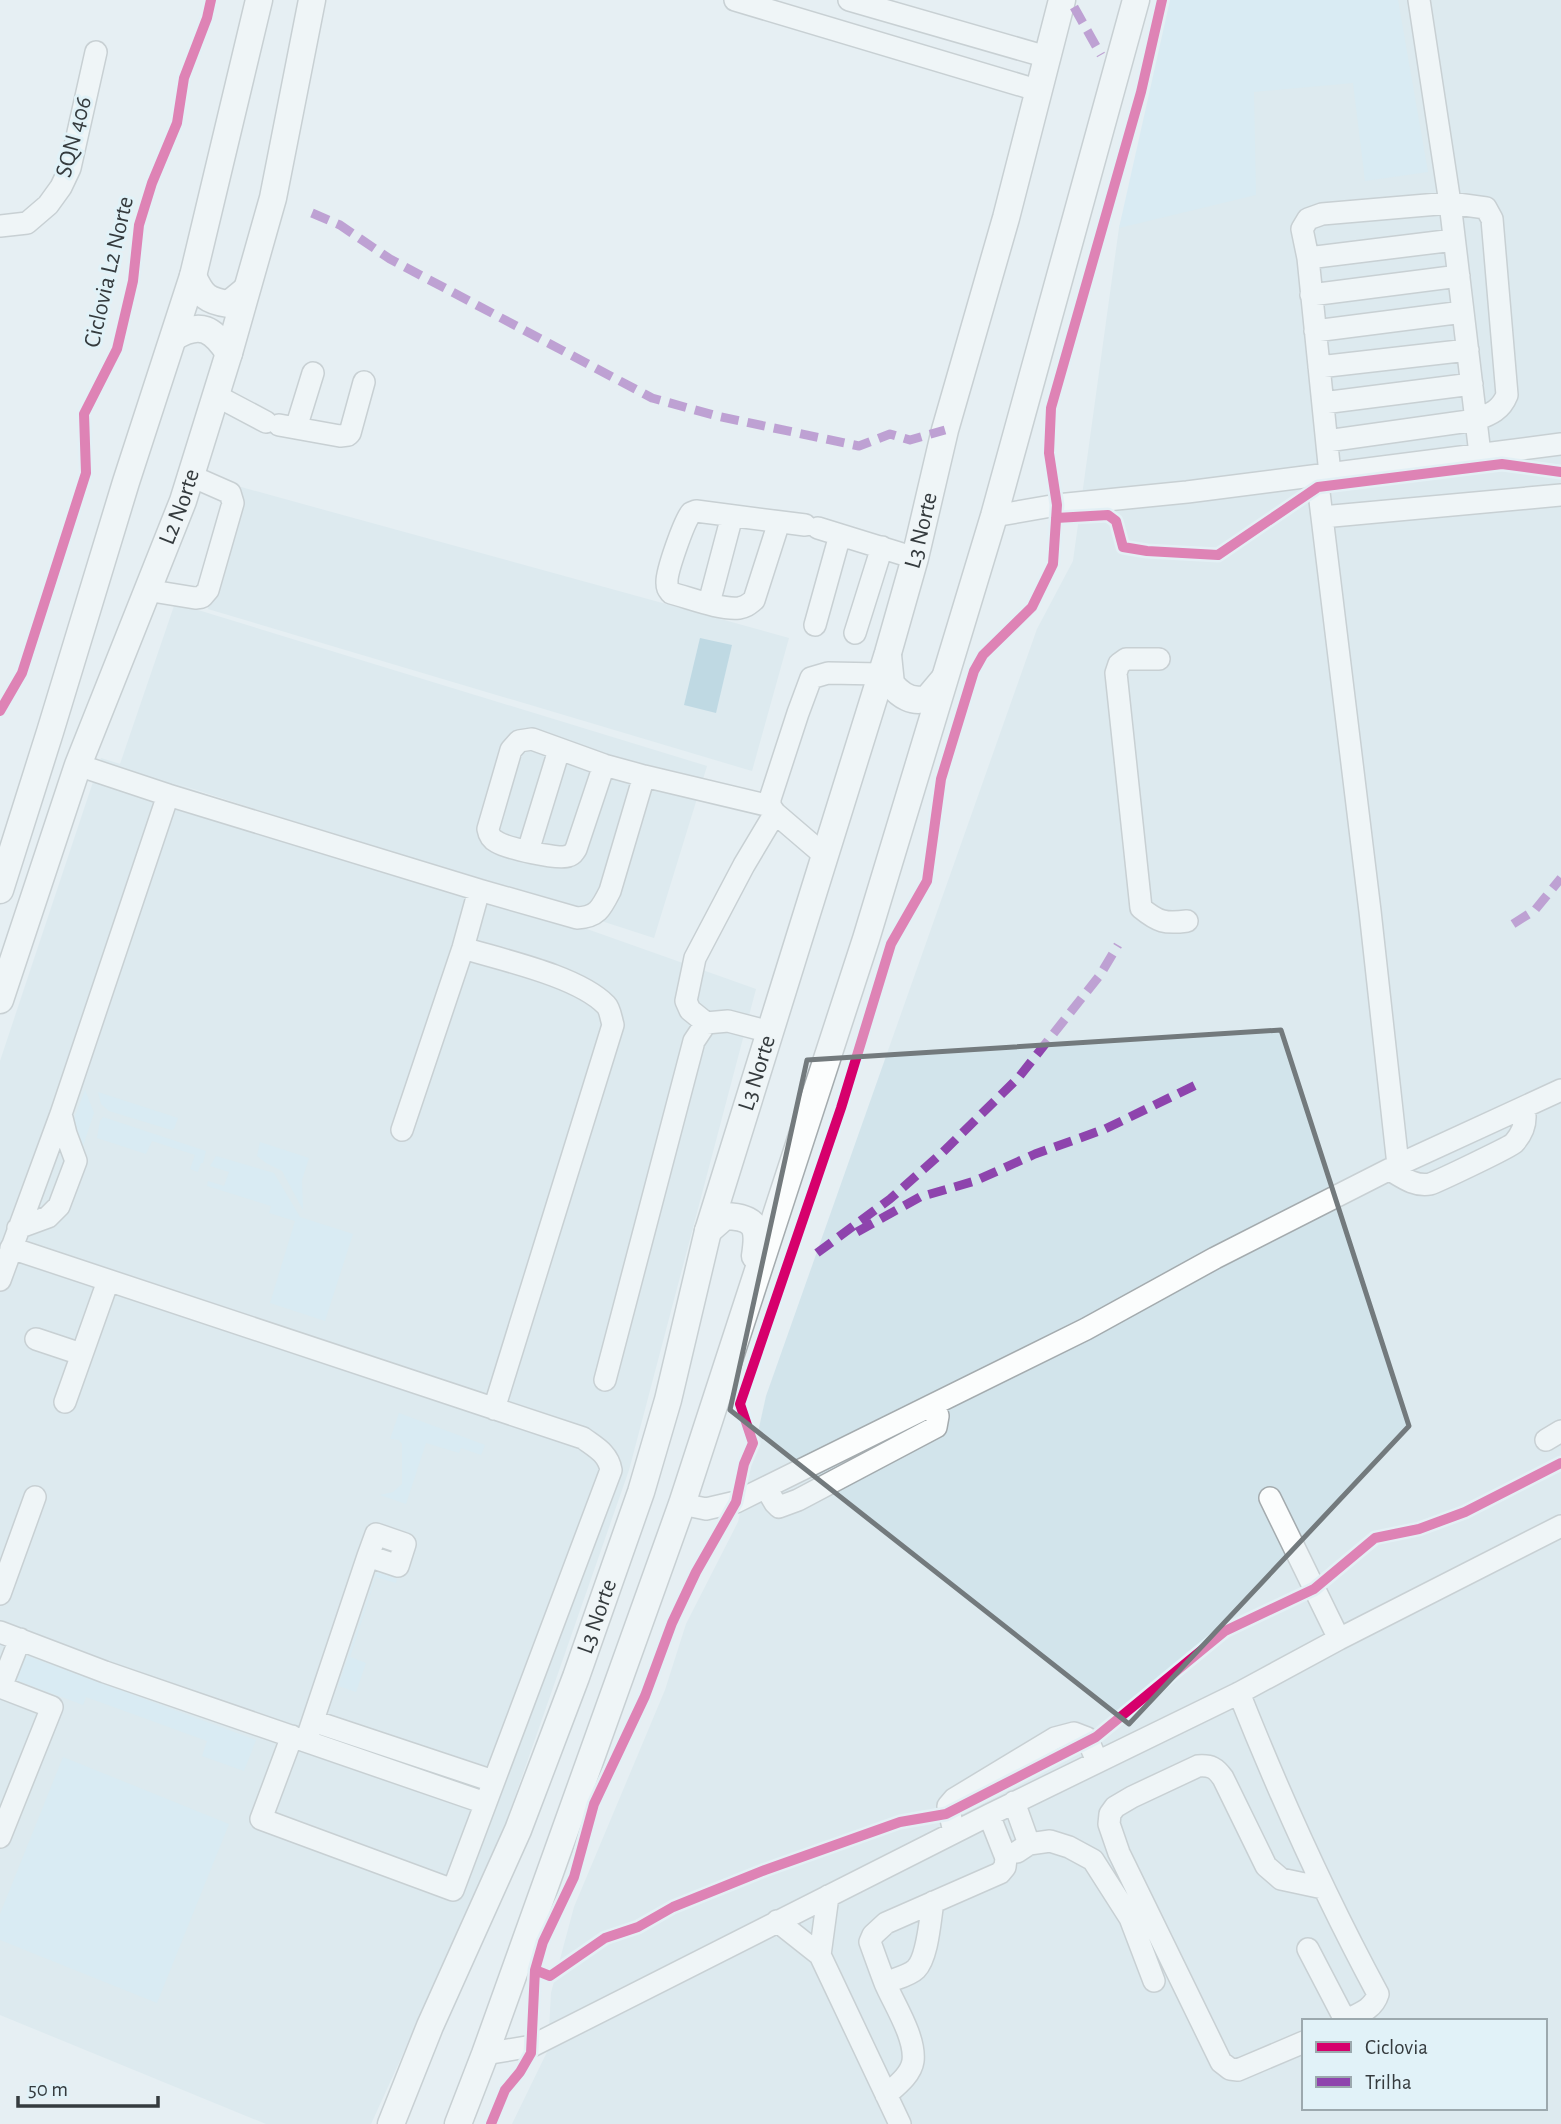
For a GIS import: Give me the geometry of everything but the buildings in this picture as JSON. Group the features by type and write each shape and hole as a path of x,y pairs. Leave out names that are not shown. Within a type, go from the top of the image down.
{"main road":[{"path":"0,890 126,482 193,276 259,0"},
{"name":"L2 Norte","path":"0,1000 78,765 183,501 229,354 273,198 312,0"},
{"name":"L3 Norte","path":"391,2124 430,2026 518,1830 581,1664 656,1442 708,1231 915,558 945,430 1006,218 1062,0"},
{"name":"L3 Norte","path":"458,2124 682,1504 866,939 994,516 1136,0"},
{"path":"193,276 200,292 206,298 221,303 229,304 246,290"},
{"path":"174,337 187,330 209,331 219,339 229,354"},
{"path":"884,664 891,684 905,697 915,701 928,698 946,677"},
{"path":"708,1231 726,1216 741,1219 755,1227 758,1235 750,1293"}],"street":[{"path":"735,0 1040,91"},
{"path":"849,0 1047,57"},
{"path":"1419,0 1450,203 1480,454"},
{"name":"SQN 406","path":"0,226 27,223 47,205 61,187 70,168 96,52"},
{"path":"1327,441 1476,420 1495,412 1503,404 1507,395 1492,219 1486,208 1450,203 1322,214 1308,219 1302,229 1308,258 1327,441 1322,517 1370,911 1394,1167 1412,1183 1430,1184 1512,1144 1523,1129 1526,1119 1524,1108"},
{"path":"1308,258 1454,240"},
{"path":"1311,295 1459,276"},
{"path":"1315,331 1463,312"},
{"path":"1319,368 1468,350"},
{"path":"280,425 313,373"},
{"path":"215,396 280,425 340,436 351,433 364,382"},
{"path":"1323,403 1472,384"},
{"path":"994,516 1057,505 1141,498 1561,444"},
{"path":"146,590 195,598 202,597 208,590 233,497 230,493 190,475"},
{"path":"1322,517 1561,495"},
{"path":"779,522 754,600 747,606 739,608 709,603 671,593 667,579 691,513 696,512 732,516 811,526 915,558"},
{"path":"709,603 732,516"},
{"path":"815,625 839,535"},
{"path":"855,633 881,547"},
{"path":"1159,659 1126,659 1119,664 1116,673 1141,908 1152,918 1168,923 1187,921"},
{"path":"770,1032 728,1021 706,1023 690,1010 686,1001 695,958 772,810 771,799 811,678 884,664"},
{"path":"604,765 572,855 550,856 528,851 496,842 489,836 488,829 510,750 519,741 532,739 604,765 772,810 824,855"},
{"path":"528,851 559,750"},
{"path":"78,765 168,795 576,918 591,917 603,906 610,891 644,776"},
{"path":"0,1280 61,1114 168,795"},
{"path":"402,1130 463,948 479,890"},
{"path":"463,948 547,974 587,990 608,1006 613,1025 494,1409"},
{"path":"605,1380 694,1041 706,1023"},
{"path":"682,1504 706,1509 736,1502 766,1488 1086,1329 1216,1258 1394,1167 1561,1090"},
{"path":"14,1238 48,1217 60,1206 76,1161 61,1114"},
{"path":"14,1238 108,1281 583,1438 604,1454 611,1470 453,1890 261,1819 304,1733 368,1556"},
{"path":"65,1402 108,1281"},
{"path":"36,1339 81,1354"},
{"path":"0,1594 35,1497"},
{"path":"1270,1497 1339,1639"},
{"path":"485,2053 532,2046 1014,1802 1239,1693 1561,1526"},
{"path":"0,1837 52,1707 0,1687 10,1635 105,1672 304,1733 493,1781"},
{"path":"1239,1693 1296,1831 1378,1994 1374,2004 1346,2019"},
{"path":"304,1733 485,1803"},
{"path":"954,1832 948,1806 954,1799 1055,1738 1074,1733 1087,1738 1097,1761"},
{"path":"1302,2043 1238,2070 1230,2069 1220,2062 1119,1853 1109,1824 1111,1814 1115,1807 1132,1797 1198,1766 1216,1768 1223,1777 1266,1866 1281,1879 1323,1888"},
{"path":"1014,1802 1029,1844"},
{"path":"886,2095 910,2070 913,2053 910,2039 870,1942 873,1935 886,1923 1000,1873 1005,1867 1006,1858 989,1815"},
{"path":"1006,1858 1029,1844 1050,1841 1069,1847 1093,1860 1130,1918 1154,1981"},
{"path":"820,1955 828,1896"},
{"path":"885,1983 915,1970 921,1963 933,1902"},
{"path":"777,1922 820,1955 900,2124"},
{"path":"1308,1949 1343,2019"}],"highlighted area":[{"path":"1281,1030 1409,1426 1129,1724 730,1410 807,1060"}],"shaded area":[{"path":"1170,0 1398,0 1428,172 1365,181 1353,83 1254,92 1256,195 1119,228"},
{"path":"1179,0 1561,0 1561,2124 512,2124 548,2050 551,1993 574,1907 665,1690 686,1624 738,1522 766,1396 1037,629 1073,561 1119,228"},
{"path":"241,487 789,638 752,771 208,609"},
{"path":"175,603 707,766 654,938 172,782 756,989 629,1470 497,1848 371,2124 266,2124 0,2015 0,1061 101,758 120,764"},
{"path":"700,638 732,645 716,713 684,705"},
{"path":"85,1090 94,1113 79,1158 68,1134"},
{"path":"98,1092 178,1118 174,1129 109,1111 101,1104"},
{"path":"103,1117 206,1151 203,1163 198,1172 190,1169 195,1155 152,1141 146,1154 97,1138"},
{"path":"260,1142 309,1158 302,1180 303,1210 282,1171 257,1156"},
{"path":"216,1156 274,1173 300,1217 353,1234 325,1321 270,1303 295,1221 269,1213 271,1206 207,1186 208,1181 224,1186 229,1172 210,1166"},
{"path":"399,1413 485,1445 481,1455 461,1448 459,1453 426,1443 406,1504 380,1495 393,1492 402,1484 402,1444 399,1440 390,1439"},
{"path":"377,1572 397,1579 396,1583 376,1577 350,1657 366,1663 356,1692 338,1686"},
{"path":"19,1653 256,1740 244,1771 202,1756 207,1741 86,1697 83,1705 10,1678"},
{"path":"63,1757 229,1824 157,2003 0,1940 0,1914"}],"marked path":[{"path":"1074,7 1101,55"},
{"path":"312,213 340,225 390,259 652,398 717,416 859,446 890,434 910,440 945,430"},
{"path":"1513,924 1535,910 1561,878"},
{"path":"817,1253 890,1199 943,1152 1019,1077 1100,975 1118,945"},
{"path":"857,1232 920,1197 975,1181 1035,1154 1105,1129 1200,1083"}],"cycle path":[{"name":"Ciclovia L2 Norte","path":"0,711 22,673 86,473 84,414 117,349 133,281 139,225 152,183 177,123 184,78 207,18 211,0"},
{"path":"491,2124 505,2090 531,2053 535,1970 543,1942 574,1877 594,1804 645,1696 672,1623 696,1572 736,1502 744,1464 753,1443 740,1404 841,1108 891,944 927,881 941,779 974,671 983,655 1032,607 1053,564 1057,505 1049,453 1051,408 1141,92 1162,0"},
{"path":"1056,518 1108,515 1116,521 1123,547 1218,555 1318,487 1502,464 1561,472"},
{"path":"535,1970 550,1976 605,1938 638,1927 673,1907 765,1870 900,1822 946,1814 1096,1737 1225,1631 1314,1589 1375,1538 1419,1529 1465,1512 1561,1463"}]}
